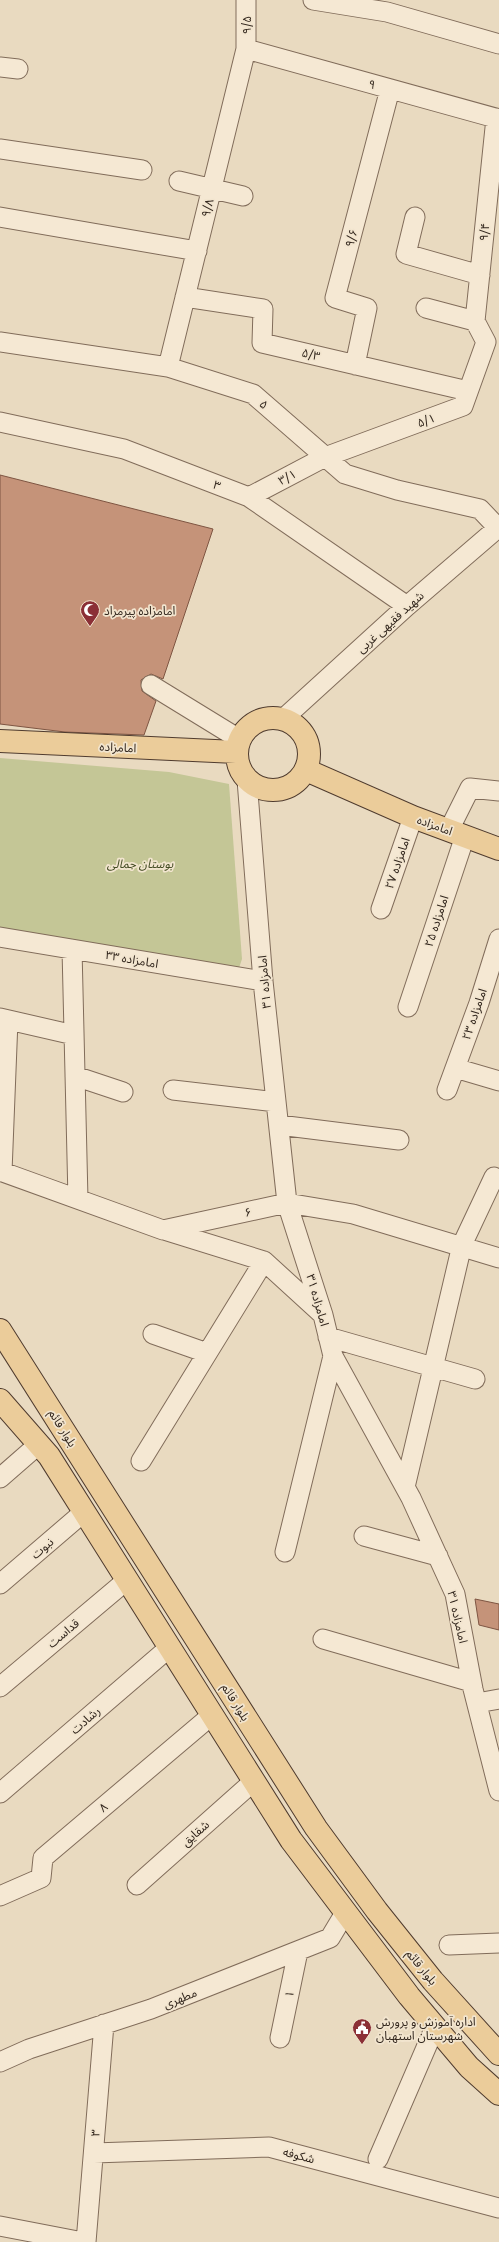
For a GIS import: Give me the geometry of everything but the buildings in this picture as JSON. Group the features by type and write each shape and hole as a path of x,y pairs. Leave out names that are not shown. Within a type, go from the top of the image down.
{"main road":[{"path":"273,717 283,719 300,730 306,739 309,749 306,770 299,779 290,786 279,790 268,790 256,787 247,780 238,767 238,746 249,727 262,719 273,717"},
{"name":"امامزاده","path":"0,741 238,746"},
{"name":"امامزاده","path":"306,770 413,817 499,849"},
{"name":"بلوار قائم","path":"0,1330 316,1828 377,1911 428,1975 499,2054"},
{"path":"0,1400 49,1456 291,1840 345,1913 435,2027 469,2067 499,2094"}],"street":[{"name":"۹/۵","path":"246,0 246,49"},
{"path":"313,0 374,5 499,44"},
{"name":"۹","path":"246,49 498,119"},
{"name":"۹/۸","path":"168,367 246,49"},
{"name":"۹/۶","path":"355,365 367,308 335,298 390,89"},
{"name":"۹/۴","path":"475,321 498,119"},
{"path":"0,149 142,170"},
{"path":"179,181 243,196"},
{"path":"0,217 197,251"},
{"path":"415,217 406,254 480,275"},
{"name":"۵/۳","path":"186,297 263,309 262,343 468,391"},
{"path":"426,308 475,321 495,344"},
{"name":"۵","path":"0,342 168,367 253,394 345,474 397,490 480,509 499,528"},
{"name":"۵/۱","path":"325,457 463,406 468,391 495,344"},
{"name":"۳","path":"0,422 124,448 249,497 407,606"},
{"name":"۳/۱","path":"249,497 325,457"},
{"name":"شهید فقیهی غربی","path":"283,719 407,606 499,528"},
{"path":"151,685 238,746"},
{"name":"امامزاده ۳۱","path":"247,780 263,981 288,1203 323,1315 333,1356 405,1487 455,1594 476,1703 499,1790"},
{"name":"امامزاده ۲۵","path":"408,1007 470,788 499,791"},
{"name":"امامزاده ۲۷","path":"381,909 413,817"},
{"name":"امامزاده ۳۳","path":"0,937 263,981"},
{"name":"امامزاده ۲۳","path":"447,1090 479,1003 499,938"},
{"path":"72,949 78,1199"},
{"path":"74,1035 4,1019 1,1171 163,1230 264,1261 323,1315"},
{"path":"455,1068 499,1080"},
{"path":"75,1076 123,1092"},
{"path":"172,1090 276,1102"},
{"path":"279,1125 399,1140"},
{"path":"405,1487 462,1245 494,1177"},
{"name":"۶","path":"163,1230 288,1203 353,1214 462,1245 499,1258"},
{"path":"141,1461 264,1261"},
{"path":"153,1334 207,1353"},
{"path":"328,1337 434,1366 475,1379"},
{"path":"285,1552 333,1356"},
{"path":"0,1478 39,1444"},
{"name":"نبوت","path":"0,1584 84,1512"},
{"path":"364,1536 438,1556"},
{"name":"قداست","path":"0,1687 127,1580"},
{"path":"323,1639 472,1682"},
{"name":"رشادت","path":"0,1793 170,1648"},
{"path":"476,1703 499,1699"},
{"name":"۸","path":"0,1896 41,1878 43,1858 212,1715"},
{"name":"شقایق","path":"136,1885 254,1781"},
{"name":"مطهری","path":"0,2062 29,2049 151,2009 330,1938 345,1913"},
{"path":"449,1945 499,1943"},
{"name":"۱","path":"280,2038 298,1951"},
{"name":"۳","path":"86,2242 104,2024"},
{"path":"378,2159 435,2027"},
{"name":"شکوفه","path":"94,2153 269,2148 499,2208"},
{"path":"0,2226 83,2242"}],"green space":[{"name":"بوستان جمالی","path":"0,758 169,772 229,784 242,959 237,974 0,931"}],"place":[{"name":"امامزاده پیرمراد","path":"90,627"},
{"name":"اداره آموزش و پرورش شهرستان استهبان","path":"362,2045"}]}
